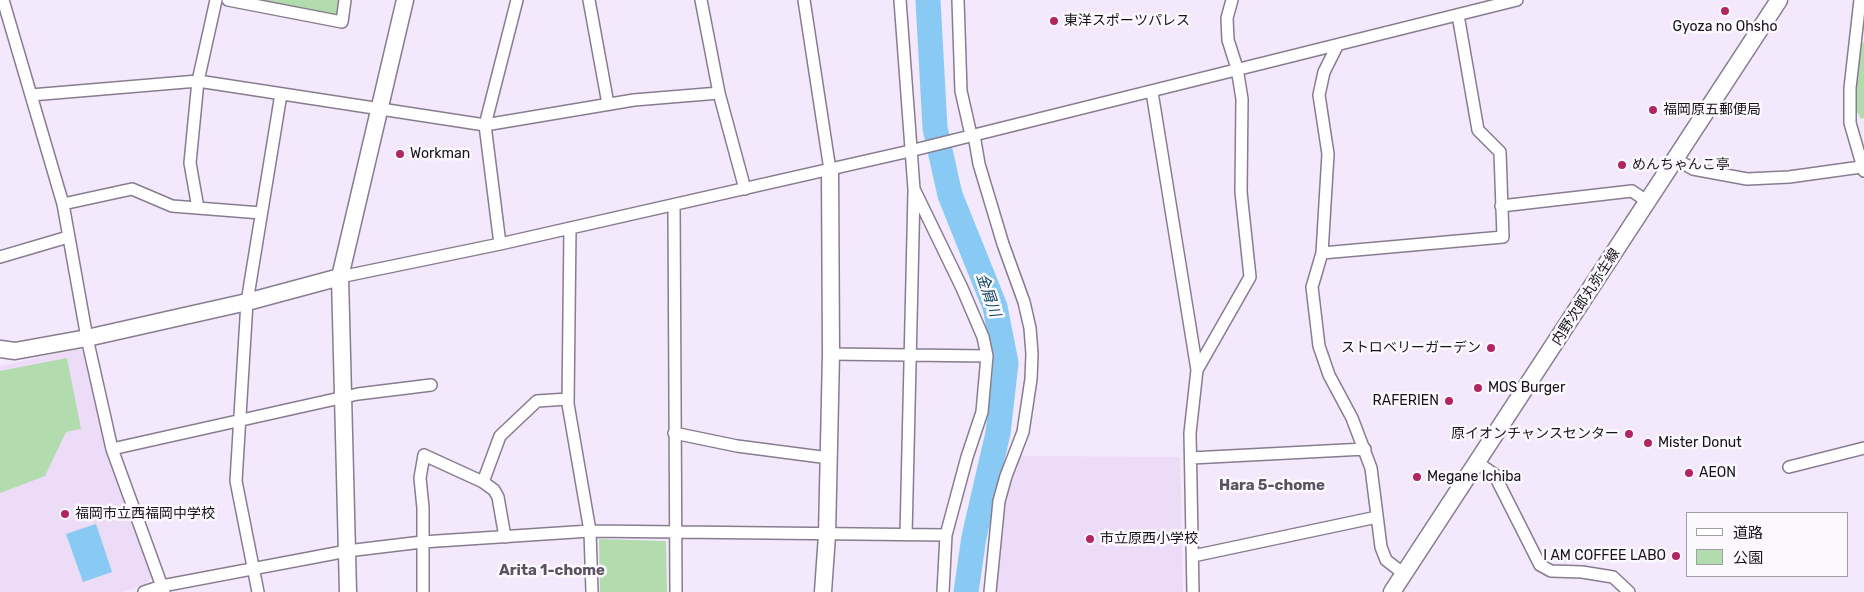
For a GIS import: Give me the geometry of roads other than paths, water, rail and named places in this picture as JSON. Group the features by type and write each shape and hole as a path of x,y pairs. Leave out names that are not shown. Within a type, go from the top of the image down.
{"street":[{"path":"3,0 63,204 87,338 112,449 163,589"},
{"path":"198,208 190,163 198,81 216,0"},
{"path":"228,0 342,22 345,0"},
{"path":"348,592 340,276 405,0"},
{"path":"500,244 485,125 517,0"},
{"path":"589,0 608,104"},
{"path":"700,0 719,93 745,189"},
{"path":"804,0 830,170 831,354 828,535 824,592"},
{"path":"900,0 914,189 906,535"},
{"path":"958,0 961,91 979,164 1003,244 1024,302 1030,328 1032,354 1032,379 1023,432 1006,476 999,501 990,592"},
{"path":"1197,370 1250,276 1241,192 1242,99 1237,68 1228,40 1227,18 1232,0"},
{"path":"0,349 14,351 87,338 247,302 340,276 500,244 830,170 972,135 1030,123 1237,68 1337,46 1517,0"},
{"name":"内野次郎丸弥生線","path":"1392,592 1779,0"},
{"path":"1676,159 1693,169 1747,179 1790,177 1863,169 1850,123 1850,88 1860,38 1860,0"},
{"path":"1322,252 1502,237 1500,152 1478,130 1458,15"},
{"path":"1337,46 1324,72 1319,95 1328,154 1322,252 1312,287 1319,346 1329,375 1365,449 1371,468 1381,547 1386,560 1404,574"},
{"path":"31,95 198,81 485,125 634,100 719,93"},
{"path":"1152,92 1197,370 1190,433 1194,592"},
{"path":"258,592 236,481 247,302 281,94"},
{"path":"63,204 132,189 172,206 261,213"},
{"path":"914,189 983,336 987,356 982,412 967,457 946,536 943,592"},
{"path":"1500,206 1632,191 1648,202"},
{"path":"674,205 676,592"},
{"path":"570,228 568,399 590,531 592,592"},
{"path":"0,257 68,238"},
{"path":"831,354 987,356"},
{"path":"112,449 344,398 431,385"},
{"path":"483,482 500,436 537,401 568,399"},
{"path":"674,433 737,446 829,458"},
{"path":"1789,467 1864,448"},
{"path":"1191,458 1365,449"},
{"path":"423,592 423,508 420,478 424,455 483,482 494,490 498,497 505,537"},
{"path":"1478,463 1494,474 1540,565 1551,571 1613,576 1629,592"},
{"path":"1193,556 1377,517"},
{"path":"144,592 347,551 422,542 590,531 676,534 946,536"}],"water":[{"path":"96,524 112,572 83,582 66,534"}],"waterway":[{"name":"金屑川","path":"928,0 935,128 950,195 995,307 1006,363 998,433 974,537 966,592"}],"place":[{"name":"Gyoza no Ohsho","path":"1725,11"},
{"name":"東洋スポーツパレス","path":"1054,21"},
{"name":"福岡原五郵便局","path":"1653,110"},
{"name":"Workman","path":"400,154"},
{"name":"めんちゃんこ亭","path":"1622,165"},
{"name":"ストロベリーガーデン","path":"1491,348"},
{"name":"MOS Burger","path":"1478,388"},
{"name":"RAFERIEN","path":"1449,401"},
{"name":"原イオンチャンスセンター","path":"1629,434"},
{"name":"Mister Donut","path":"1648,443"},
{"name":"AEON","path":"1689,473"},
{"name":"Megane Ichiba","path":"1417,477"},
{"name":"福岡市立西福岡中学校","path":"65,514"},
{"name":"市立原西小学校","path":"1090,539"},
{"name":"I AM COFFEE LABO","path":"1676,556"}],"district":[{"name":"Hara 5-chome","path":"1272,486"},
{"name":"Arita 1-chome","path":"552,571"}]}
